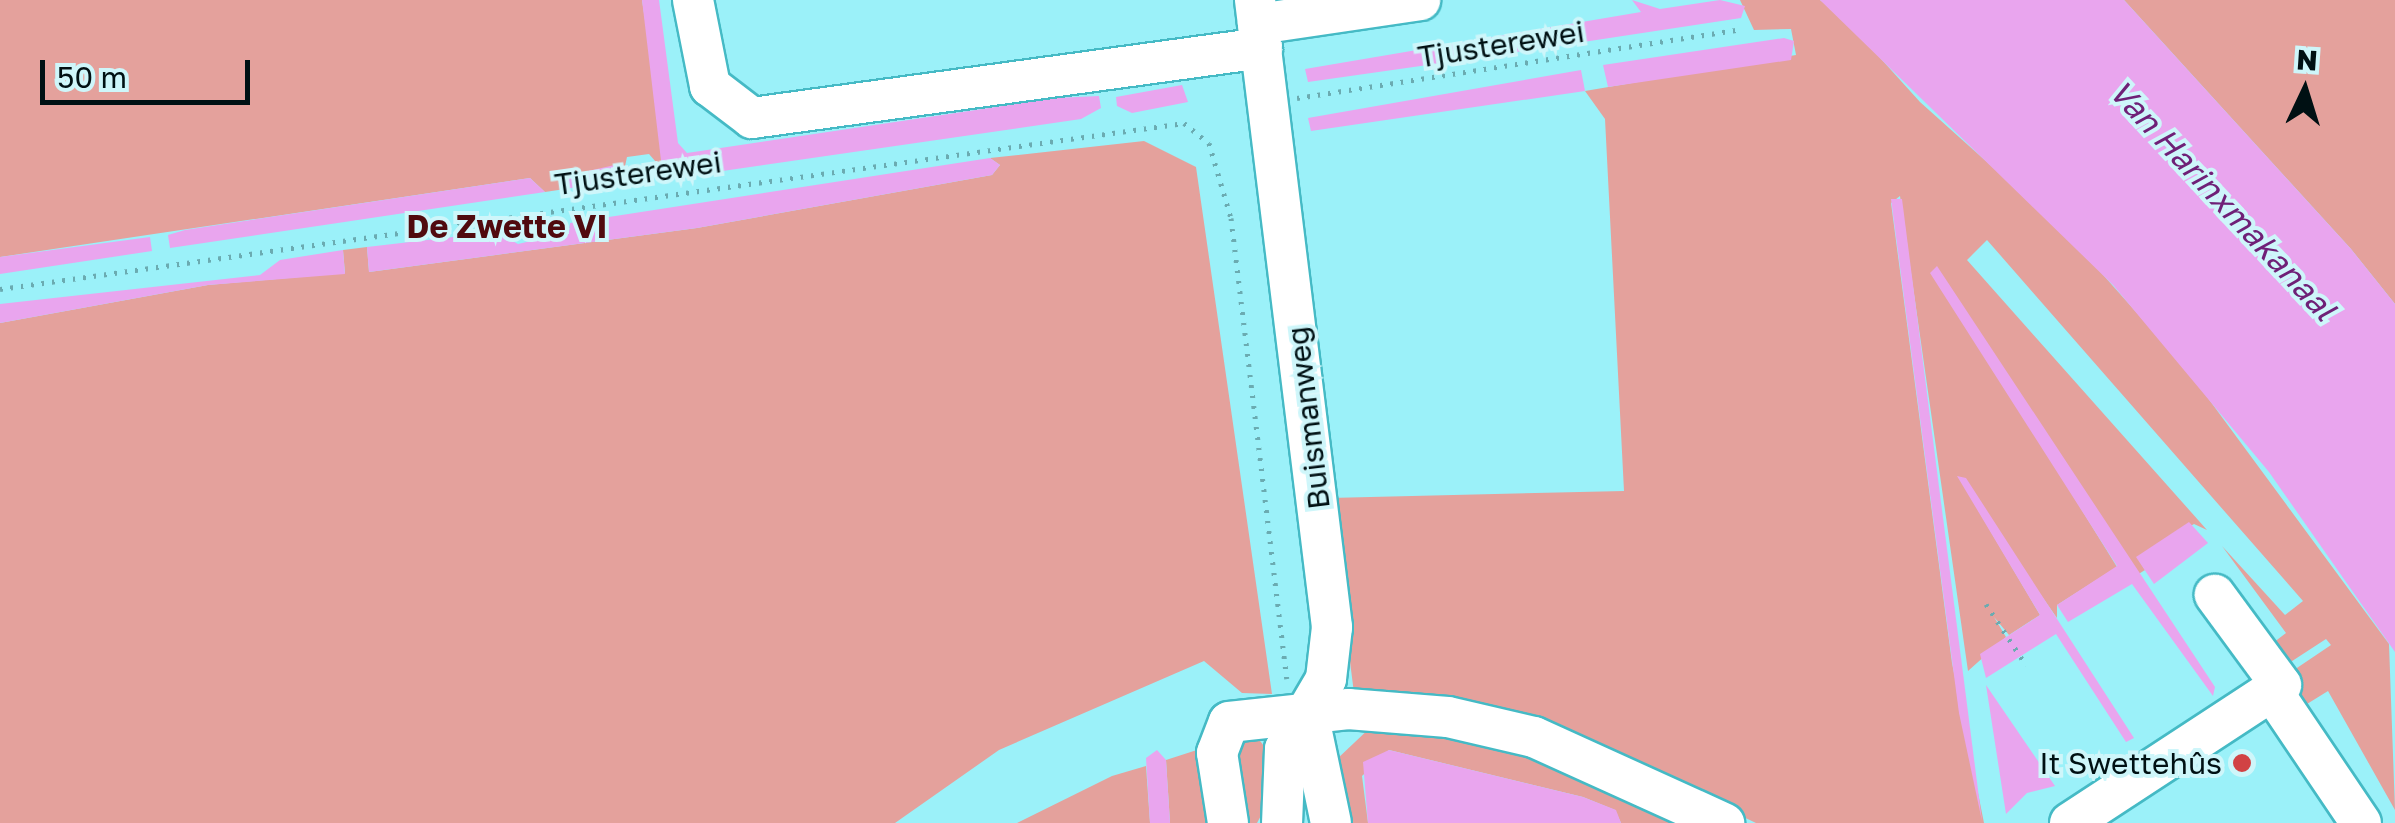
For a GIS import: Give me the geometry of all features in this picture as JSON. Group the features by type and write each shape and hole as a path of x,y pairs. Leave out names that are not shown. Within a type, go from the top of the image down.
{"street":[{"path":"693,0 710,86 752,118 1258,24 1420,0"},
{"name":"Buismanweg","path":"1258,24 1332,627 1326,680 1285,749 1282,823"},
{"path":"2070,823 2282,686 2215,595"},
{"path":"2272,691 2361,823"},
{"path":"1228,823 1220,735 1241,716 1394,710 1506,729 1622,770 1724,823"},
{"path":"1308,713 1331,823"}],"path":[{"name":"Tjusterewei","path":"1271,111 1738,30"},
{"name":"Tjusterewei","path":"0,289 1165,121 1197,131 1220,166 1256,386 1288,689 1308,713"},
{"path":"1986,604 2024,663"}],"shaded area":[{"path":"0,0 642,0 666,158 662,169 649,154 627,157 622,180 618,165 562,178 565,189 545,192 530,178 0,257"},
{"path":"1740,0 1820,0 1844,18 1920,102 2064,231 2185,367 2389,644 2395,810 2328,691 2307,704 2288,674 2331,645 2326,639 2283,667 2269,646 2286,633 2222,546 2285,615 2303,601 1987,240 1967,260 2207,530 2194,524 2137,557 2145,570 2137,575 1932,268 2117,567 2057,605 2057,618 1958,476 2040,615 2009,635 1994,617 2006,637 1968,671 1900,196 1891,203 1952,663 1984,823 1756,823 1555,727 1354,693 1329,498 1624,491 1605,119 1585,91 1796,55 1791,29 1754,30"},
{"path":"2124,0 2395,0 2395,304 2351,249"},
{"path":"1144,141 1196,167 1272,694 1242,693 1204,661 999,750 895,823 0,823 0,323 208,285 345,273 343,250 367,247 369,272 697,228 992,175 1000,165 990,158"},
{"path":"1373,725 1500,743 1695,823 1621,823 1615,810 1583,797 1389,750 1362,776 1368,823 1340,823 1336,760"},
{"path":"1257,737 1267,750 1263,812 1257,823 1242,823 1232,740"},
{"path":"1200,749 1211,823 1170,823 1166,760"},
{"path":"1146,766 1150,823 1017,823 1112,776"}],"water":[{"path":"642,0 659,0 678,143 687,153 1056,98 1099,96 1101,108 1081,119 681,177 662,169"},
{"path":"1632,0 1660,9 1720,0 1745,6 1741,18 1308,82 1305,69 1641,12"},
{"name":"Van Harinxmakanaal","path":"1820,0 2124,0 2351,249 2395,304 2395,652 2269,472 2113,285"},
{"path":"1784,38 1794,41 1791,60 1608,87 1603,65"},
{"path":"1581,70 1585,91 1311,131 1308,118"},
{"path":"1182,85 1188,102 1132,113 1117,106 1116,97"},
{"path":"990,158 1000,165 992,175 697,228 369,272 367,247 496,232 518,244 569,232 570,223"},
{"path":"619,164 622,180 565,189 562,177"},
{"path":"530,178 545,192 170,248 168,235 185,230"},
{"path":"1891,199 1902,199 1982,821 1959,713"},
{"path":"150,237 152,251 0,274 0,257"},
{"path":"343,250 345,274 208,285 0,323 0,304 260,275 280,260"},
{"path":"1937,266 2215,687 2213,696 2132,584 2068,622 2057,605 2117,566 1930,273"},
{"path":"1957,476 1966,478 2134,738 2126,742 2056,634 1986,678 1980,654 2040,615"},
{"path":"2189,522 2208,543 2154,584 2136,557"},
{"path":"1986,685 2055,786 2027,793 2006,814"},
{"path":"1157,750 1166,760 1170,823 1150,823 1146,758"},
{"path":"1389,750 1583,797 1616,810 1621,823 1368,823 1363,762"}],"place":[{"name":"It Swettehûs","path":"2242,763"}],"district":[{"name":"De Zwette VI","path":"507,226"}]}
